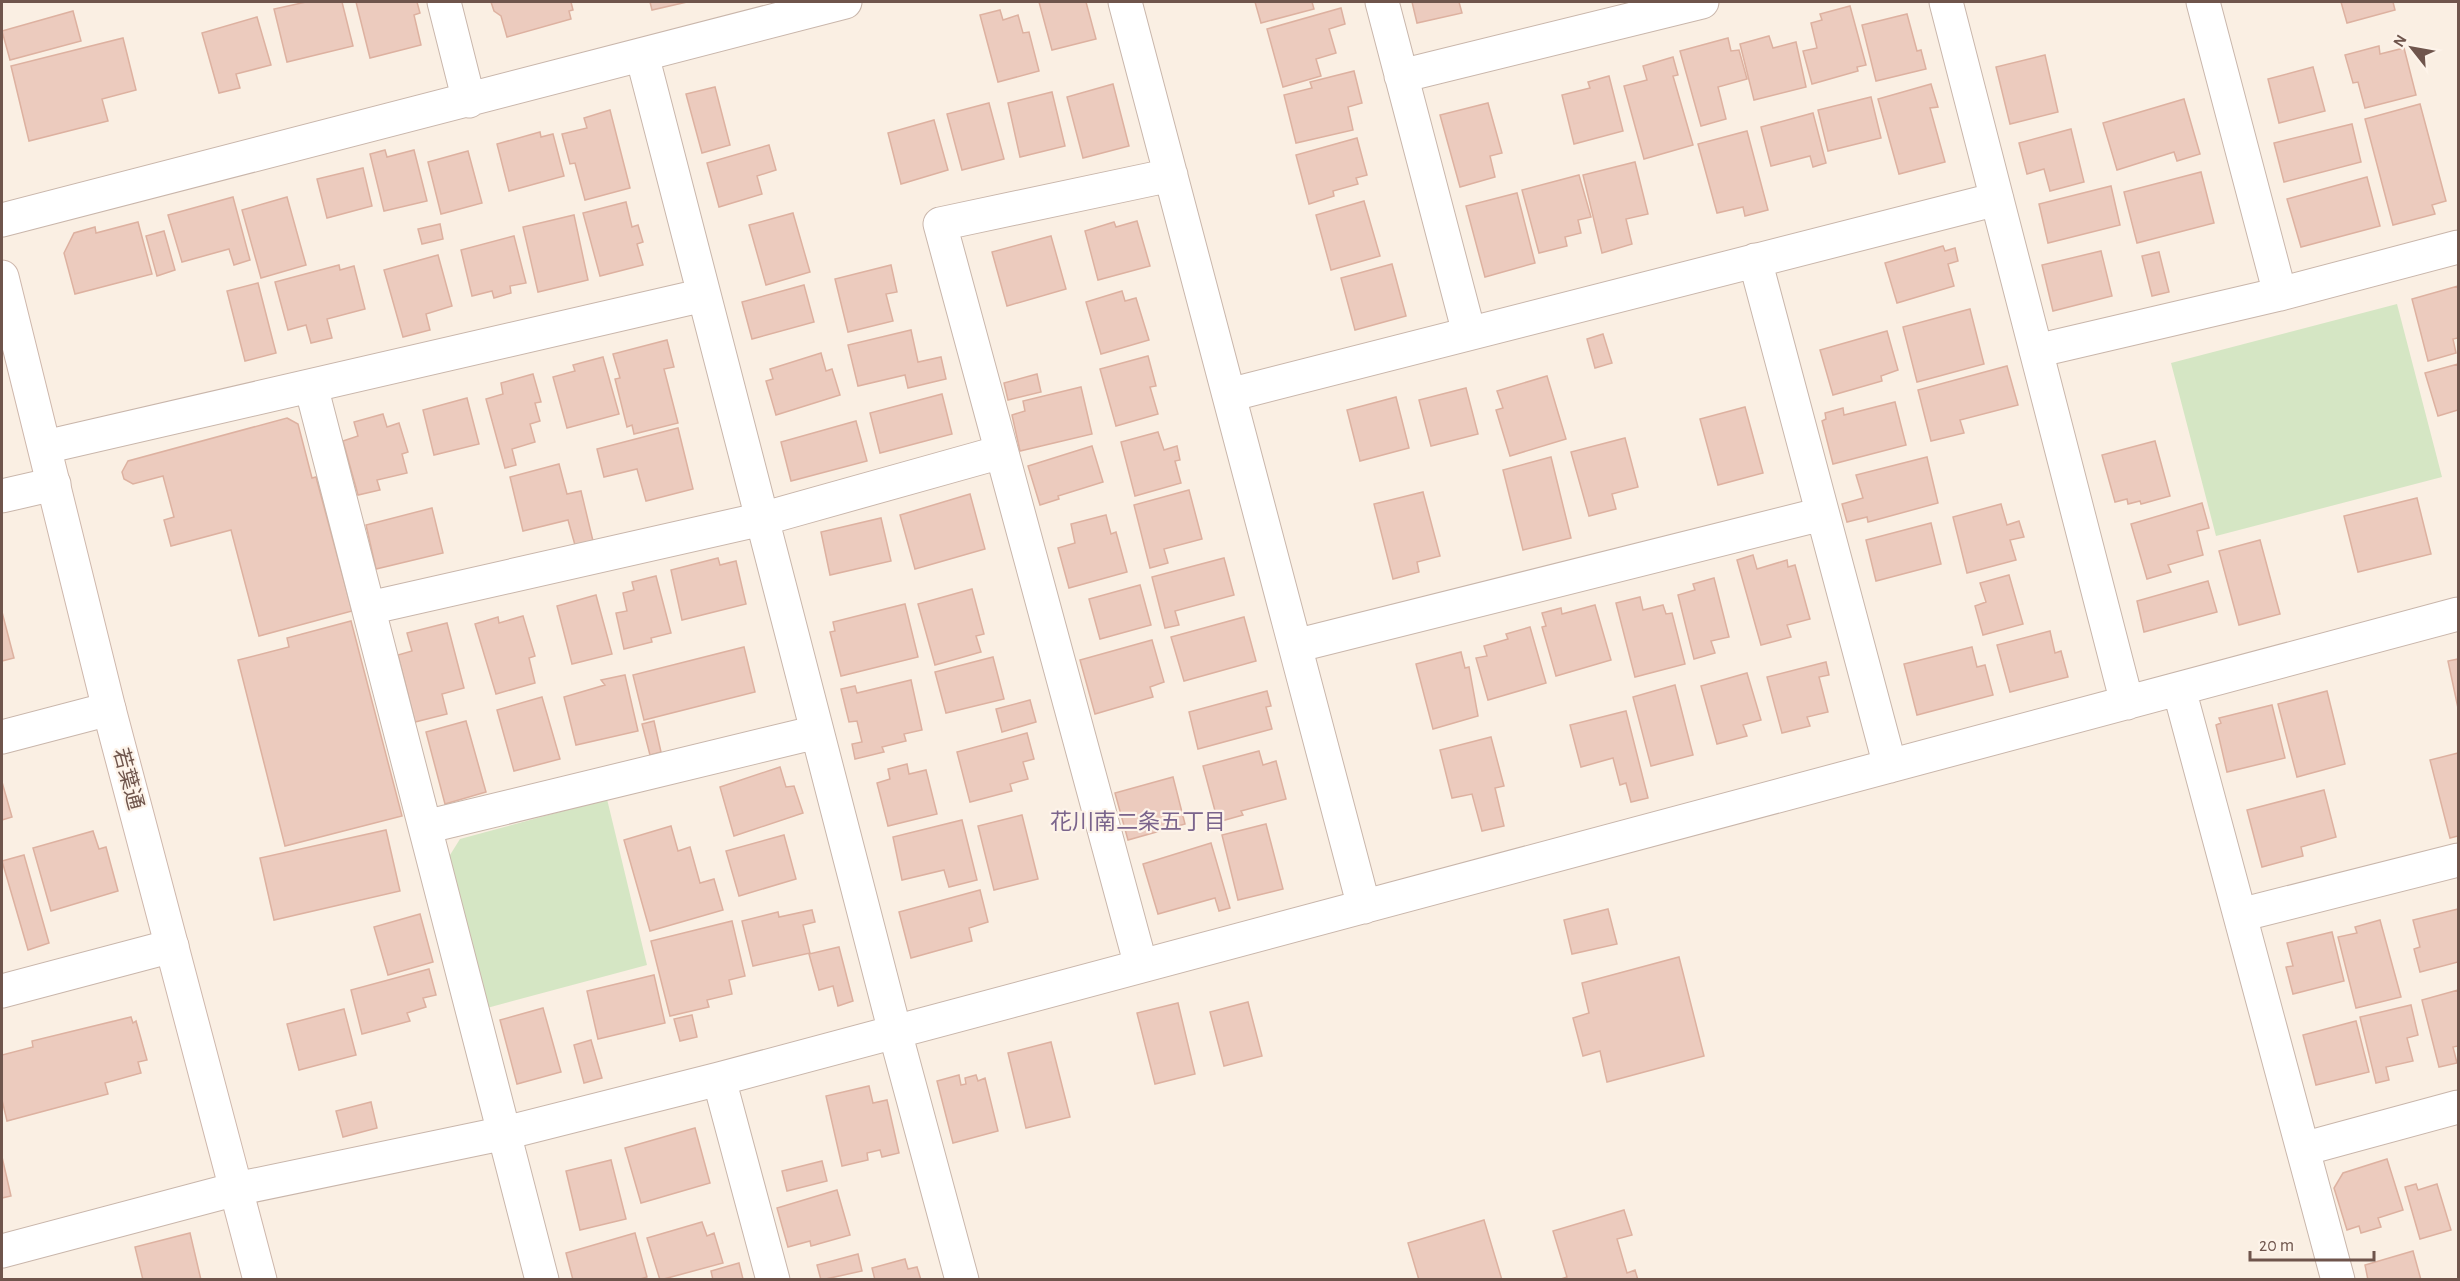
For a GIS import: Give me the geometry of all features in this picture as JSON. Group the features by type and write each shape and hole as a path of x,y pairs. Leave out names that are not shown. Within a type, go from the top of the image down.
{"street":[{"path":"444,2 469,101"},
{"path":"2,220 642,55 794,8 845,2"},
{"path":"1125,2 1364,907"},
{"path":"1382,2 1469,333"},
{"path":"1401,76 1702,2"},
{"path":"1946,2 2127,703"},
{"path":"2203,2 2280,294"},
{"path":"642,55 895,1032 962,1280"},
{"path":"1141,966 940,224 1171,175"},
{"path":"1229,394 1997,199"},
{"path":"2036,351 2280,294 2458,247"},
{"path":"1755,260 1890,766"},
{"name":"若葉通","path":"2,277 110,709 260,1280"},
{"path":"45,447 704,295"},
{"path":"311,386 542,1280"},
{"path":"369,608 762,519 1001,452"},
{"path":"2,496 54,484"},
{"path":"1295,646 1822,514"},
{"path":"2,1251 236,1189 505,1133 719,1079 2458,614"},
{"path":"2179,689 2338,1280"},
{"path":"2,737 110,709"},
{"path":"426,827 817,732"},
{"path":"2240,915 2458,860"},
{"path":"2,991 172,946"},
{"path":"719,1079 773,1280"},
{"path":"2303,1149 2458,1107"}],"green space":[{"path":"2397,304 2442,477 2216,536 2171,363"},
{"path":"607,799 647,965 487,1008 445,863 460,839"}],"building":[{"path":"306,2 342,2 353,46 287,62 274,9"},
{"path":"356,2 417,2 420,13 414,15 421,45 370,58"},
{"path":"491,2 571,2 573,10 569,11 571,19 507,37 501,16 494,11"},
{"path":"650,2 687,2 652,10"},
{"path":"1039,2 1086,2 1096,39 1052,50"},
{"path":"1255,2 1312,2 1314,9 1261,23"},
{"path":"1412,2 1459,2 1462,13 1417,23"},
{"path":"2341,2 2393,2 2395,10 2347,23"},
{"path":"1850,6 1866,65 1857,67 1858,71 1812,84 1803,51 1817,48 1811,23 1822,20 1820,14"},
{"path":"1341,8 1345,24 1329,29 1336,53 1316,59 1321,76 1283,87 1267,29"},
{"path":"1000,10 1003,20 1018,15 1023,33 1029,32 1039,71 998,82 980,15"},
{"path":"73,11 81,41 10,60 2,31"},
{"path":"1907,14 1917,51 1921,50 1926,69 1876,81 1862,25"},
{"path":"257,17 271,65 236,74 240,88 219,93 202,33"},
{"path":"1769,36 1773,48 1796,42 1806,87 1754,100 1740,44"},
{"path":"123,38 136,90 102,99 108,121 29,141 11,66"},
{"path":"1728,38 1731,51 1739,50 1747,79 1718,87 1726,119 1701,126 1680,51"},
{"path":"2379,46 2380,54 2404,48 2416,95 2365,108 2358,82 2353,83 2345,55"},
{"path":"2045,55 2058,112 2010,124 1996,67"},
{"path":"1673,57 1678,75 1673,76 1693,145 1644,159 1624,86 1647,80 1643,66"},
{"path":"2313,67 2325,111 2279,123 2268,79"},
{"path":"1354,71 1362,103 1348,107 1353,130 1296,143 1284,95 1312,88 1310,82"},
{"path":"1609,76 1623,131 1574,144 1562,95 1590,88 1588,82"},
{"path":"1113,84 1129,146 1083,158 1067,97"},
{"path":"1931,84 1938,107 1930,108 1945,162 1899,174 1878,99"},
{"path":"715,87 730,145 702,153 686,94"},
{"path":"1052,92 1065,146 1020,157 1008,103"},
{"path":"1871,97 1881,138 1828,151 1818,110"},
{"path":"2184,99 2200,154 2177,161 2174,152 2117,170 2103,123"},
{"path":"989,103 1004,159 962,170 947,114"},
{"path":"1488,103 1502,153 1490,156 1495,177 1460,187 1440,115"},
{"path":"2420,104 2446,201 2432,205 2435,214 2393,225 2365,119"},
{"path":"610,110 630,188 585,200 575,163 570,164 562,134 587,128 584,118"},
{"path":"1813,113 1826,163 1813,167 1810,156 1771,166 1761,127"},
{"path":"934,120 948,170 901,184 888,133"},
{"path":"2352,124 2361,162 2284,182 2274,143"},
{"path":"2071,129 2084,182 2050,191 2044,169 2027,174 2019,143"},
{"path":"1747,131 1768,210 1745,216 1743,207 1717,213 1698,144"},
{"path":"540,132 541,137 553,134 564,176 509,191 497,144"},
{"path":"1357,138 1367,175 1356,178 1358,184 1333,191 1334,196 1309,204 1296,155"},
{"path":"769,145 776,170 757,176 762,194 719,207 707,163"},
{"path":"385,150 387,157 414,150 427,201 384,211 370,154"},
{"path":"468,151 482,203 441,214 428,162"},
{"path":"1635,162 1648,214 1626,219 1632,244 1602,253 1583,175"},
{"path":"363,168 372,206 327,218 317,179"},
{"path":"2201,172 2214,223 2137,243 2124,192"},
{"path":"1579,175 1591,217 1578,220 1581,233 1565,237 1567,246 1539,253 1522,190"},
{"path":"2367,177 2380,226 2301,247 2287,199"},
{"path":"2111,186 2120,225 2048,243 2039,204"},
{"path":"1517,193 1535,263 1485,277 1466,206"},
{"path":"233,197 250,260 234,265 229,249 182,262 168,215"},
{"path":"287,197 306,265 261,278 242,210"},
{"path":"1364,201 1380,256 1331,270 1316,215"},
{"path":"626,202 632,227 638,225 643,242 637,244 643,265 600,276 583,213"},
{"path":"793,213 810,272 766,285 749,225"},
{"path":"574,215 588,280 538,292 523,227"},
{"path":"1137,221 1150,266 1098,280 1085,231 1114,222 1116,227"},
{"path":"138,222 152,274 75,294 64,253 74,233 95,227 96,233"},
{"path":"440,224 443,239 422,244 418,229"},
{"path":"164,231 175,270 157,276 146,236"},
{"path":"514,236 526,283 510,286 511,293 494,298 492,291 472,296 461,250"},
{"path":"1051,236 1066,289 1007,306 992,252"},
{"path":"1943,246 1945,251 1955,248 1958,261 1948,264 1954,286 1897,303 1885,263"},
{"path":"2101,251 2112,296 2053,311 2042,265"},
{"path":"2159,252 2169,292 2152,296 2142,256"},
{"path":"438,255 452,306 426,314 430,330 403,337 384,270"},
{"path":"1392,264 1406,316 1355,330 1341,278"},
{"path":"339,265 340,270 354,266 365,309 327,319 332,338 311,343 306,325 288,330 275,282"},
{"path":"891,265 897,292 886,294 893,321 848,332 835,279"},
{"path":"258,283 276,353 245,361 227,291"},
{"path":"804,285 814,322 752,339 742,302"},
{"path":"2458,286 2458,338 2453,339 2456,353 2428,361 2412,299"},
{"path":"1122,291 1125,301 1136,298 1149,340 1101,354 1086,302"},
{"path":"1970,309 1984,364 1917,382 1903,327"},
{"path":"911,330 918,362 941,357 946,379 908,388 905,375 858,386 848,345"},
{"path":"1887,331 1898,370 1881,376 1882,381 1833,395 1820,350"},
{"path":"1603,334 1612,363 1595,368 1587,339"},
{"path":"667,340 674,367 664,369 678,423 634,434 632,425 627,427 615,379 620,378 613,354"},
{"path":"821,353 826,371 832,369 840,395 776,415 766,381 773,379 770,369"},
{"path":"1148,356 1156,386 1150,387 1158,414 1116,426 1100,369"},
{"path":"603,357 619,414 567,428 553,377 575,371 573,365"},
{"path":"2458,364 2458,410 2438,416 2425,373"},
{"path":"2007,366 2018,405 1960,420 1964,433 1931,441 1918,390"},
{"path":"533,374 541,402 535,403 540,421 530,424 535,442 512,449 516,465 505,468 486,399 503,394 501,383"},
{"path":"1037,374 1041,392 1008,400 1004,383"},
{"path":"1547,376 1566,439 1510,456 1496,410 1503,408 1497,391"},
{"path":"1081,387 1092,434 1020,451 1012,415 1025,411 1023,401"},
{"path":"1466,388 1478,434 1431,446 1419,400"},
{"path":"942,394 952,434 880,453 870,413"},
{"path":"1396,397 1409,448 1360,461 1347,410"},
{"path":"467,398 479,444 434,455 423,410"},
{"path":"1895,402 1906,445 1833,464 1822,421 1826,419 1825,413 1843,408 1844,415"},
{"path":"1745,407 1763,473 1718,485 1700,419"},
{"path":"383,414 387,427 399,423 408,452 402,454 407,473 377,480 380,490 358,495 343,441 358,436 354,422"},
{"path":"287,418 298,424 312,478 316,477 352,611 259,636 231,530 171,546 164,520 174,517 163,476 133,484 124,479 122,472 128,461"},
{"path":"856,421 867,461 791,481 781,442"},
{"path":"678,428 693,489 646,501 637,469 604,477 597,449"},
{"path":"1158,432 1164,450 1177,446 1180,460 1175,461 1181,483 1135,496 1121,442"},
{"path":"1625,438 1638,487 1612,494 1616,509 1589,516 1571,452"},
{"path":"2155,441 2170,496 2141,504 2140,501 2128,504 2127,499 2115,502 2102,455"},
{"path":"1092,446 1103,482 1058,496 1059,499 1040,505 1028,466"},
{"path":"1551,457 1571,538 1523,550 1503,470"},
{"path":"1927,457 1938,503 1868,522 1867,517 1847,522 1842,504 1863,498 1856,475"},
{"path":"559,464 567,494 581,491 593,541 575,545 568,520 523,531 510,477"},
{"path":"1189,490 1202,539 1164,549 1168,563 1150,568 1134,505"},
{"path":"1423,492 1440,556 1417,562 1419,572 1393,579 1374,504"},
{"path":"970,494 985,549 915,569 900,515"},
{"path":"2417,498 2431,554 2358,572 2344,516"},
{"path":"2202,503 2209,528 2197,531 2203,555 2168,565 2171,572 2147,579 2131,524"},
{"path":"2001,504 2007,525 2019,521 2024,537 2010,540 2016,560 1967,573 1953,517"},
{"path":"432,508 443,553 376,569 366,525"},
{"path":"1106,515 1111,534 1116,532 1127,572 1069,588 1058,548 1075,543 1071,524"},
{"path":"881,518 891,561 830,575 821,532"},
{"path":"1931,523 1941,564 1876,581 1866,540"},
{"path":"2260,540 2280,614 2239,625 2219,551"},
{"path":"1753,555 1757,569 1787,560 1788,567 1795,565 1810,619 1787,625 1791,637 1761,645 1737,560"},
{"path":"718,558 720,565 736,561 746,604 682,620 671,570"},
{"path":"1224,558 1234,595 1175,611 1179,625 1165,628 1152,577"},
{"path":"2009,575 2023,624 1983,635 1975,606 1986,602 1980,583"},
{"path":"656,576 671,633 651,638 652,642 624,649 616,613 627,611 623,593 634,590 632,582"},
{"path":"1714,578 1729,637 1711,641 1715,653 1694,659 1678,595 1695,590 1693,584"},
{"path":"2208,581 2217,612 2144,632 2137,601"},
{"path":"1140,585 1151,625 1100,639 1089,599"},
{"path":"972,589 984,634 976,636 981,652 935,665 918,604"},
{"path":"596,595 612,654 572,664 557,606"},
{"path":"1640,597 1643,610 1663,605 1666,614 1672,613 1685,664 1635,677 1616,603"},
{"path":"905,604 918,657 841,676 830,632 835,631 833,622"},
{"path":"1595,605 1611,660 1556,676 1542,627 1546,626 1542,613 1561,608 1562,614"},
{"path":"2,612 14,658 2,661"},
{"path":"523,616 535,656 529,658 535,683 496,694 475,624 498,617 499,623"},
{"path":"1244,617 1256,661 1184,681 1171,637"},
{"path":"351,621 402,816 285,846 238,660 289,647 287,638"},
{"path":"447,623 464,688 442,694 447,714 415,722 398,655 412,651 407,633"},
{"path":"1530,627 1546,683 1488,700 1476,658 1487,656 1484,646 1508,639 1506,634"},
{"path":"2050,631 2055,653 2061,651 2068,677 2010,692 1997,645"},
{"path":"1152,640 1164,682 1150,687 1153,697 1095,714 1080,660"},
{"path":"744,647 755,692 644,720 633,675"},
{"path":"1972,647 1977,667 1985,665 1993,695 1917,715 1904,664"},
{"path":"1461,652 1465,668 1469,667 1478,716 1433,729 1416,664"},
{"path":"993,657 1004,699 946,713 935,672"},
{"path":"2458,659 2458,708 2448,661"},
{"path":"1826,662 1829,675 1819,677 1828,712 1807,717 1810,726 1782,733 1767,677"},
{"path":"1747,673 1761,720 1743,725 1747,736 1717,744 1701,686"},
{"path":"625,675 638,731 576,745 564,697 605,685 601,680"},
{"path":"911,680 922,730 904,734 906,741 882,747 884,752 855,759 852,744 862,742 857,721 849,722 841,689 855,686 857,693"},
{"path":"1675,685 1693,755 1651,766 1633,697"},
{"path":"1267,691 1271,706 1266,707 1272,729 1198,749 1189,712"},
{"path":"2327,691 2345,764 2297,777 2278,704"},
{"path":"542,697 560,759 514,771 497,710"},
{"path":"1030,700 1036,722 1002,732 996,709"},
{"path":"2272,705 2285,758 2227,772 2216,725 2221,723 2219,718"},
{"path":"1626,711 1648,798 1631,802 1626,783 1620,785 1613,758 1581,767 1570,725"},
{"path":"466,721 486,792 445,804 426,732"},
{"path":"654,721 661,752 650,755 642,724"},
{"path":"1027,733 1034,759 1023,762 1028,779 1010,784 1012,791 970,802 957,752"},
{"path":"1491,737 1504,786 1495,788 1504,826 1482,831 1472,794 1452,798 1440,750"},
{"path":"1259,751 1263,765 1276,761 1286,799 1241,811 1243,815 1218,822 1203,766"},
{"path":"2458,753 2458,836 2450,838 2430,760"},
{"path":"907,764 909,774 926,770 937,814 888,826 877,783 890,779 888,769"},
{"path":"780,767 786,787 794,786 803,813 734,836 720,787"},
{"path":"1173,777 1185,824 1128,840 1115,793"},
{"path":"2,782 12,817 2,820"},
{"path":"2324,790 2336,837 2301,847 2303,856 2262,867 2247,810"},
{"path":"1022,815 1038,879 994,890 978,826"},
{"path":"962,820 977,880 949,887 944,870 902,880 893,837"},
{"path":"1266,824 1283,889 1238,900 1222,835"},
{"path":"671,826 678,851 690,847 700,883 714,879 723,910 650,931 624,840"},
{"path":"386,830 400,891 274,920 260,858"},
{"path":"93,831 99,849 106,847 118,891 51,911 33,848"},
{"path":"784,835 796,879 739,896 726,851"},
{"path":"1211,843 1230,908 1219,911 1215,898 1158,914 1143,864"},
{"path":"24,855 49,943 28,950 2,861"},
{"path":"980,890 988,922 969,928 972,941 911,958 899,912"},
{"path":"1608,909 1617,944 1572,954 1564,920"},
{"path":"2458,909 2458,962 2420,972 2414,949 2420,947 2413,920"},
{"path":"812,910 815,922 803,925 810,953 753,966 742,921 778,912 779,917"},
{"path":"420,914 433,962 388,975 374,927"},
{"path":"2380,920 2401,997 2356,1008 2338,937 2357,933 2355,927"},
{"path":"732,921 745,976 729,980 732,994 707,1000 709,1007 670,1016 651,941"},
{"path":"2332,932 2344,981 2293,994 2286,967 2293,966 2287,943"},
{"path":"839,947 853,1001 838,1006 833,986 819,990 809,954"},
{"path":"1679,957 1704,1056 1607,1082 1600,1051 1583,1056 1573,1018 1589,1013 1582,983"},
{"path":"429,969 436,995 423,998 426,1007 407,1013 410,1021 362,1034 351,990"},
{"path":"654,975 665,1023 598,1039 587,991"},
{"path":"2458,990 2458,1046 2453,1047 2457,1063 2439,1067 2422,1000"},
{"path":"1248,1002 1262,1056 1224,1066 1210,1012"},
{"path":"1178,1003 1195,1074 1155,1084 1137,1013"},
{"path":"2411,1005 2418,1035 2407,1038 2413,1061 2386,1067 2389,1080 2376,1083 2360,1017"},
{"path":"543,1008 561,1072 517,1084 500,1020"},
{"path":"344,1009 356,1055 299,1070 287,1024"},
{"path":"692,1015 697,1037 680,1041 674,1019"},
{"path":"131,1017 133,1023 136,1021 147,1060 138,1062 141,1073 105,1083 108,1094 7,1121 2,1100 2,1055 33,1047 32,1041"},
{"path":"2356,1021 2369,1072 2316,1085 2303,1035"},
{"path":"591,1040 602,1078 584,1083 574,1045"},
{"path":"1051,1042 1070,1117 1026,1128 1008,1053"},
{"path":"959,1075 961,1085 966,1084 965,1078 976,1075 978,1081 985,1078 998,1131 953,1143 937,1081"},
{"path":"869,1086 873,1103 887,1100 899,1153 882,1157 880,1150 867,1153 868,1160 842,1166 826,1096"},
{"path":"371,1102 377,1128 343,1137 336,1111"},
{"path":"695,1128 710,1183 641,1203 625,1148"},
{"path":"2,1157 11,1196 2,1198"},
{"path":"2387,1159 2403,1210 2378,1218 2381,1227 2361,1233 2359,1226 2347,1230 2334,1188 2343,1173"},
{"path":"611,1160 626,1219 580,1230 566,1171"},
{"path":"822,1161 827,1181 787,1191 782,1171"},
{"path":"2416,1184 2418,1190 2437,1184 2451,1230 2420,1239 2405,1187"},
{"path":"837,1190 850,1235 811,1246 810,1241 788,1247 777,1208"},
{"path":"1624,1210 1632,1235 1617,1239 1627,1273 1635,1270 1638,1280 1558,1280 1567,1277 1553,1231"},
{"path":"1484,1220 1502,1280 1419,1280 1408,1243"},
{"path":"702,1222 707,1236 714,1233 723,1263 660,1280 647,1238"},
{"path":"190,1233 201,1280 143,1280 135,1247"},
{"path":"635,1233 647,1277 637,1280 573,1280 566,1253"},
{"path":"2413,1251 2421,1280 2368,1280 2365,1265"},
{"path":"858,1254 862,1271 821,1280 817,1265"},
{"path":"905,1259 908,1269 917,1267 921,1280 875,1280 872,1268"},
{"path":"739,1263 743,1279 713,1280 711,1271"}],"district":[{"name":"花川南二条五丁目","path":"1138,822"}]}
